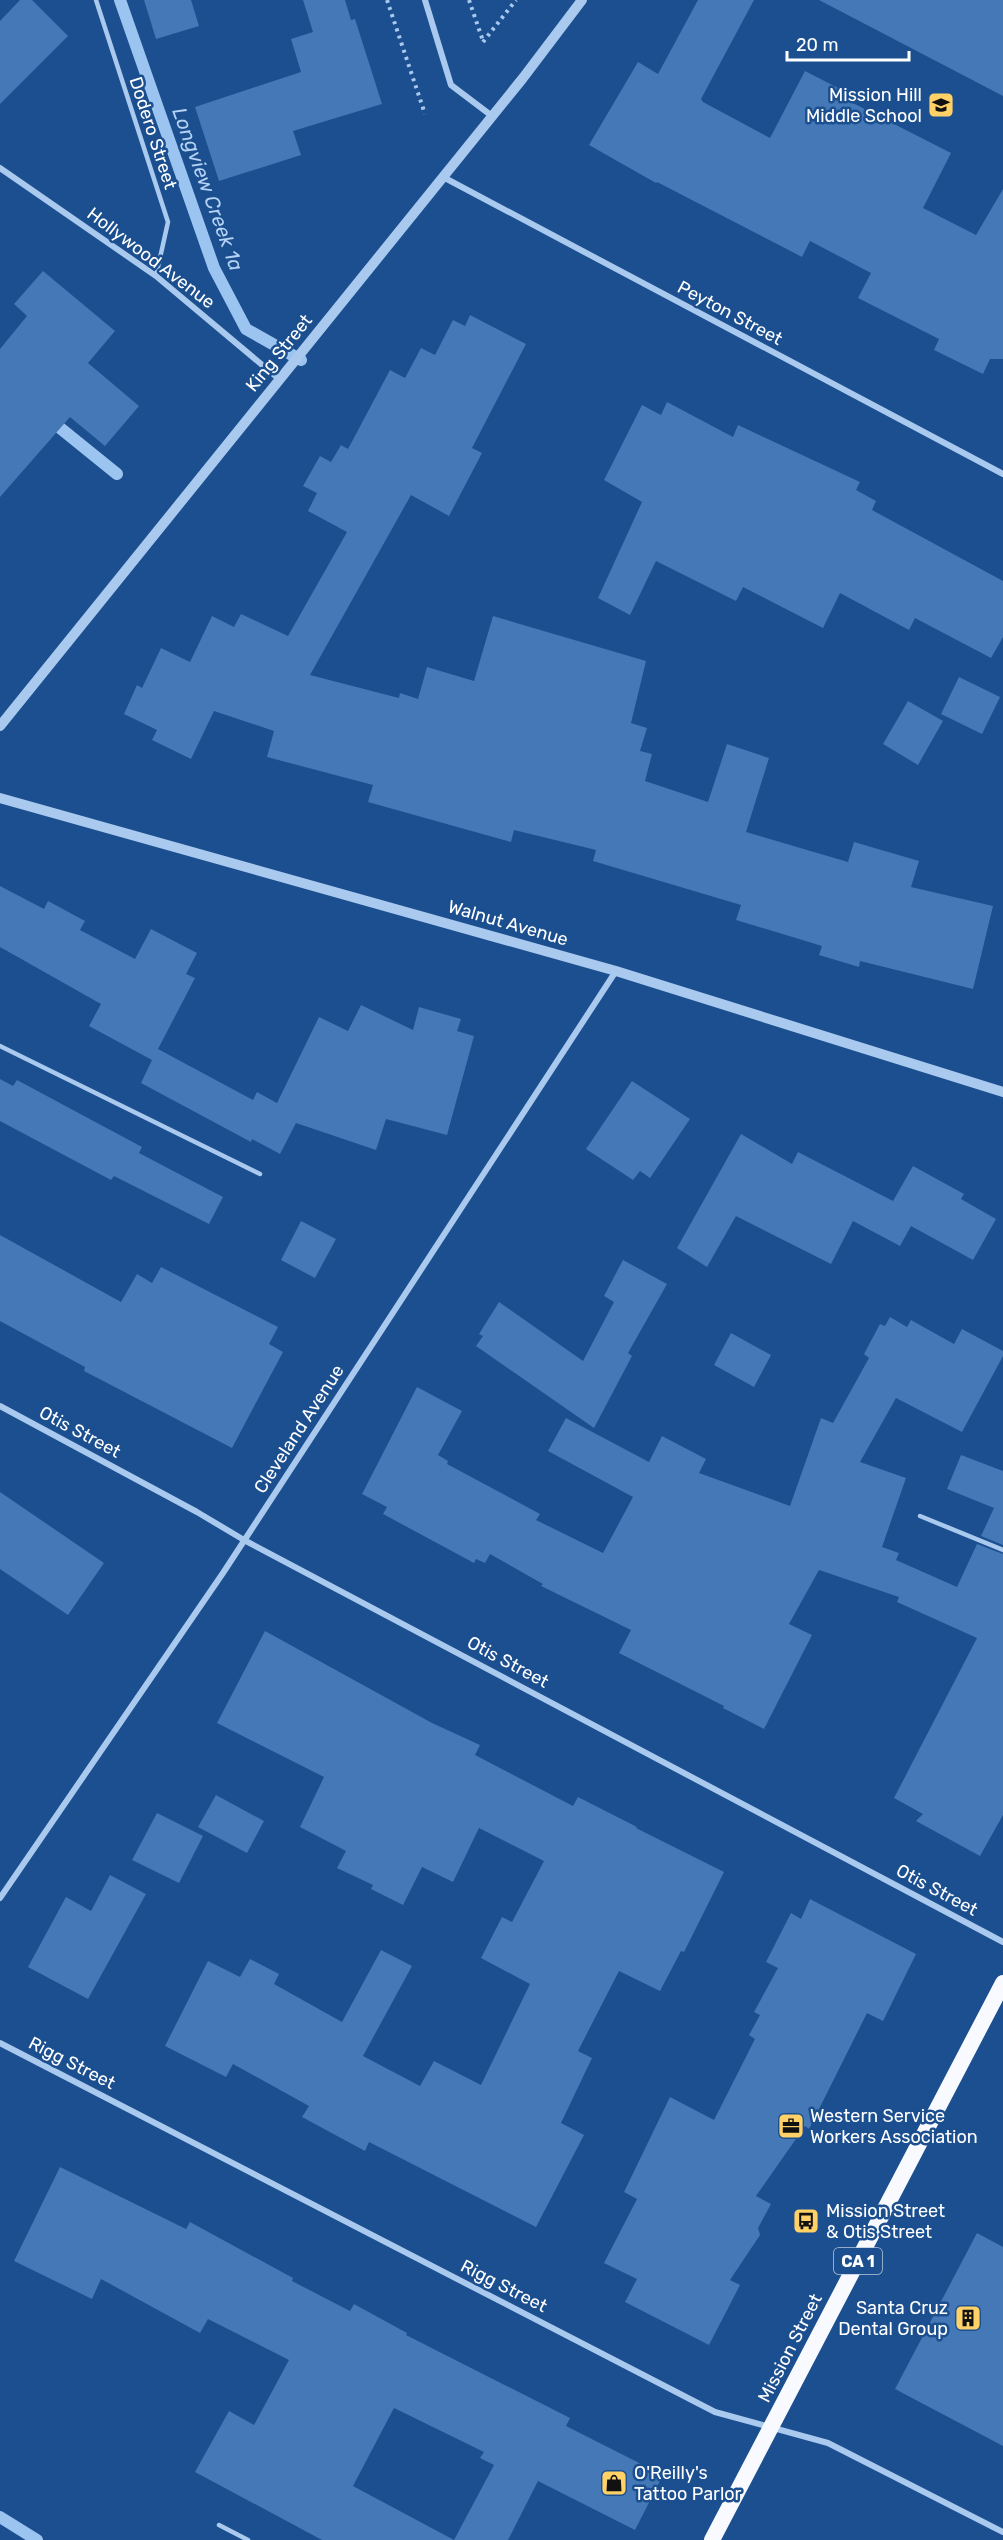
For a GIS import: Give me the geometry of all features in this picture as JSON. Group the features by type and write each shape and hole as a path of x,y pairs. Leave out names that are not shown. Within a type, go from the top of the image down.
{"highway":[{"name":"Mission Street","path":"712,2540 1003,1983"}],"street":[{"path":"425,0 451,85 492,116"},
{"name":"King Street","path":"0,726 492,116 582,0"},
{"name":"Hollywood Avenue","path":"0,168 156,276 279,379"},
{"name":"Peyton Street","path":"442,177 1003,474"},
{"name":"Walnut Avenue","path":"0,798 616,971 1003,1092"},
{"name":"Cleveland Avenue","path":"0,1898 244,1540 616,971"},
{"name":"Otis Street","path":"0,1406 197,1512 244,1540 1003,1942"},
{"name":"Rigg Street","path":"0,2043 715,2412 828,2443 1003,2532"}],"lane":[{"name":"Dodero Street","path":"96,0 168,222 156,276"},
{"path":"0,1046 260,1174"},
{"path":"920,1516 1003,1550"},
{"path":"219,2525 248,2540"}],"path":[{"path":"387,0 425,114"},
{"path":"469,0 483,42 516,0"},
{"path":"654,2491 670,2499"}],"building":[{"path":"20,0 32,0 68,36 0,104 0,21"},
{"path":"144,0 191,0 199,26 156,39"},
{"path":"303,0 345,0 351,20 355,19 382,104 293,131 301,155 219,181 195,107 301,72 291,39 313,32"},
{"path":"698,0 754,0 701,99 703,102 770,138 805,71 846,92 843,98 951,153 923,208 976,235 1003,189 1003,359 990,359 983,374 934,350 939,339 858,298 871,273 810,241 802,257 656,183 589,145 638,62 658,74"},
{"path":"819,0 1003,0 1003,96"},
{"path":"43,271 115,331 88,363 139,406 105,446 70,417 0,497 0,349 27,316 14,304"},
{"path":"470,315 526,344 472,448 482,453 449,516 411,495 310,675 399,698 400,693 418,699 427,667 474,681 493,616 646,661 631,723 647,728 640,751 652,754 645,781 708,802 727,744 769,758 746,832 848,862 854,842 919,861 911,887 993,906 973,989 860,961 859,967 819,955 822,946 736,920 741,905 593,861 596,850 514,830 511,842 368,802 373,785 267,757 274,731 214,711 191,759 152,740 157,730 124,714 137,685 142,688 161,648 190,662 212,616 234,627 241,614 288,636 347,532 308,511 317,493 303,486 320,456 331,462 341,445 348,449 390,370 405,378 421,348 435,355 453,320 465,326"},
{"path":"667,402 733,437 738,425 860,482 856,490 876,501 872,510 1003,581 1003,637 991,658 915,618 909,630 840,593 823,628 743,587 736,601 656,561 630,615 598,598 642,502 604,480 642,405 661,415"},
{"path":"959,677 1000,697 982,734 941,714"},
{"path":"908,701 943,721 918,765 883,744"},
{"path":"0,886 44,909 48,901 85,921 80,930 135,959 151,929 197,953 186,974 195,978 158,1049 253,1100 257,1092 277,1103 319,1017 348,1031 361,1005 413,1030 419,1007 461,1019 457,1031 474,1036 447,1135 386,1119 376,1150 296,1123 280,1154 252,1139 251,1142 141,1083 152,1060 89,1026 101,1004 0,947"},
{"path":"0,1079 13,1086 17,1080 142,1147 139,1153 223,1197 209,1224 114,1176 111,1180 0,1121"},
{"path":"632,1081 690,1119 650,1178 640,1171 633,1180 586,1149"},
{"path":"741,1134 792,1164 798,1152 893,1201 913,1166 964,1194 961,1199 996,1219 973,1260 911,1226 900,1246 853,1221 831,1264 736,1216 707,1267 677,1248"},
{"path":"301,1221 336,1239 315,1278 281,1260"},
{"path":"0,1235 121,1302 137,1274 152,1283 161,1267 278,1327 269,1344 283,1352 232,1448 84,1371 85,1367 0,1321"},
{"path":"623,1260 667,1284 628,1353 632,1356 594,1428 476,1346 483,1336 479,1334 499,1302 583,1361 614,1302 604,1296"},
{"path":"890,1317 907,1327 911,1320 954,1344 962,1329 1003,1351 1003,1356 962,1432 896,1398 860,1462 906,1478 882,1547 899,1553 896,1560 957,1587 977,1544 1003,1554 1003,1815 980,1856 916,1821 923,1814 894,1798 977,1638 897,1602 899,1597 819,1570 789,1624 812,1635 764,1729 723,1708 724,1706 619,1653 631,1630 541,1586 543,1584 490,1554 485,1563 476,1559 474,1563 383,1514 387,1507 362,1494 417,1387 462,1411 438,1455 448,1461 447,1464 540,1514 536,1520 603,1553 633,1497 548,1451 566,1418 649,1462 662,1436 706,1459 699,1473 790,1506 821,1418 833,1423 869,1358 864,1354 880,1324 885,1326"},
{"path":"731,1333 771,1355 754,1387 714,1365"},
{"path":"961,1455 1003,1471 1003,1545 981,1536 994,1508 947,1489"},
{"path":"0,1492 104,1563 68,1615 0,1569"},
{"path":"265,1631 432,1723 480,1745 475,1755 573,1806 578,1797 724,1872 684,1952 681,1951 660,1991 619,1971 578,2051 592,2058 561,2123 584,2135 536,2227 369,2142 365,2151 302,2117 309,2106 233,2064 226,2077 165,2046 208,1961 240,1977 250,1959 279,1974 274,1984 342,2022 381,1950 412,1966 363,2056 420,2086 434,2061 481,2085 530,1984 481,1958 502,1917 512,1922 544,1861 479,1828 453,1882 422,1867 403,1905 371,1889 373,1885 337,1868 346,1851 300,1827 324,1777 217,1723"},
{"path":"216,1795 264,1821 247,1853 198,1827"},
{"path":"157,1813 203,1836 179,1883 132,1860"},
{"path":"110,1875 146,1894 88,1999 28,1967 66,1897 91,1911"},
{"path":"810,1899 916,1954 883,2021 867,2013 809,2129 805,2126 756,2196 771,2204 758,2228 760,2235 730,2280 740,2285 709,2345 625,2302 637,2279 604,2263 637,2199 624,2192 670,2097 714,2120 755,2039 749,2035 760,2015 754,2012 778,1968 766,1962 791,1913 801,1919"},
{"path":"60,2167 186,2229 190,2222 293,2278 292,2281 350,2311 354,2304 407,2333 406,2335 570,2418 566,2426 663,2475 635,2530 538,2481 508,2540 454,2540 322,2540 195,2472 229,2411 254,2425 289,2360 208,2319 200,2333 101,2279 92,2299 14,2261","holes":["394,2408 484,2452 480,2458 494,2465 454,2540 353,2486"]},
{"name":"Santa Cruz Dental Group","path":"977,2233 1003,2247 1003,2446 895,2389"}],"waterway":[{"name":"Longview Creek 1a","path":"120,0 214,268 246,329 301,360"},
{"path":"49,419 117,474"},
{"path":"0,2517 37,2540"}],"place":[{"name":"Mission Hill Middle School","path":"941,105"},
{"name":"Western Service Workers Association","path":"791,2126"},
{"name":"Mission Street & Otis Street","path":"806,2221"},
{"name":"Santa Cruz Dental Group","path":"968,2318"},
{"name":"O'Reilly's Tattoo Parlor","path":"614,2483"}]}
